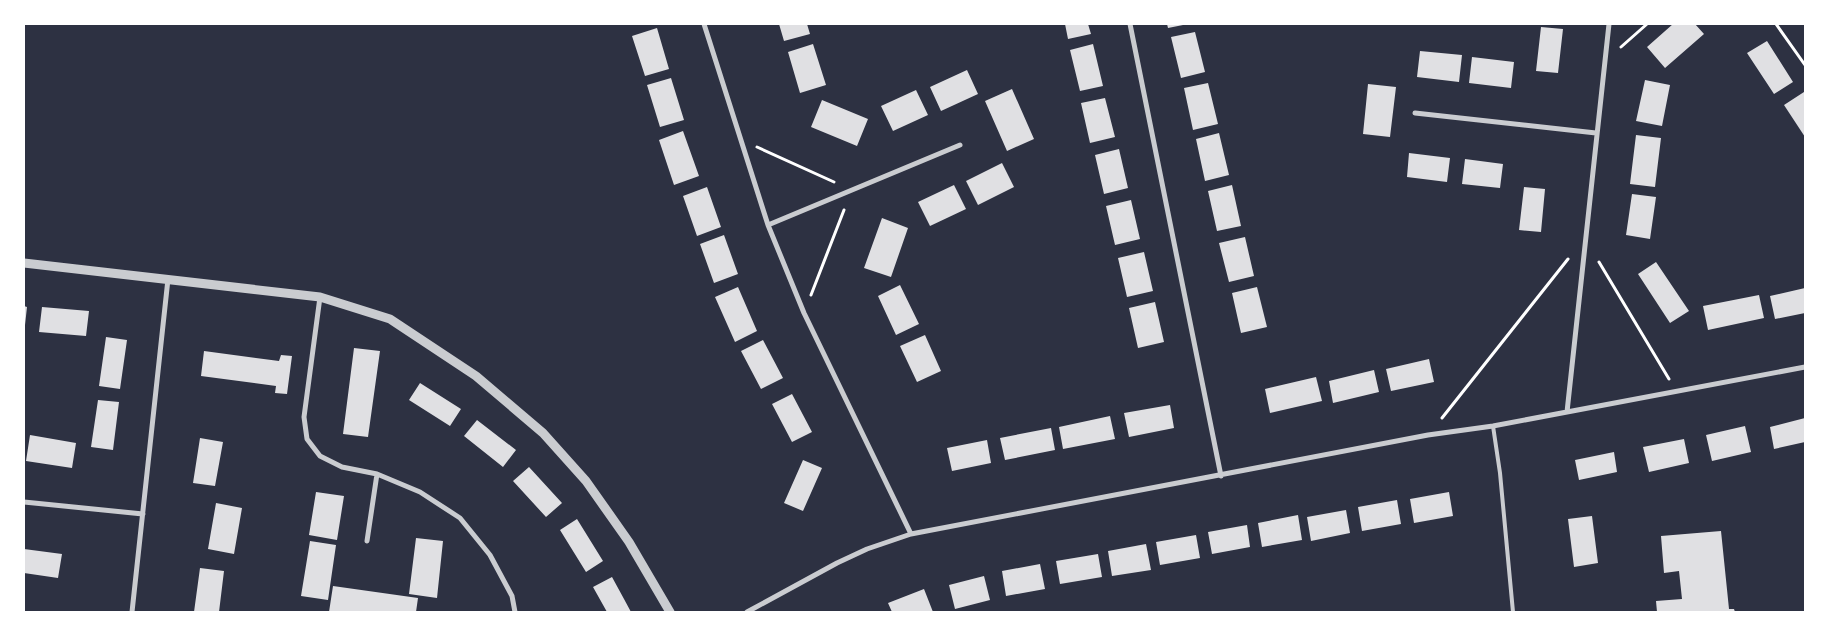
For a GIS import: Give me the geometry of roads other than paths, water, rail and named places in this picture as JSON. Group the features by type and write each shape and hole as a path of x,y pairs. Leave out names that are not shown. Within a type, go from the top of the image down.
{"street":[{"path":"704,24 768,226 804,313 911,534"},
{"path":"1130,24 1221,476"},
{"path":"1567,412 1584,238 1609,24"},
{"path":"1415,113 1596,133"},
{"path":"768,226 960,145"},
{"path":"24,263 168,278 320,297 390,319 476,376 542,433 592,489 628,542 670,612"},
{"path":"132,612 168,278"},
{"path":"320,297 304,417 307,439 320,456 342,468 377,474 420,492 460,518 490,555 512,596 515,612"},
{"path":"747,612 837,563 867,549 911,534 1428,435 1493,426 1805,367"},
{"path":"367,541 377,474"},
{"path":"24,502 143,514"}],"lane":[{"path":"1493,426 1500,473 1513,612"}]}
